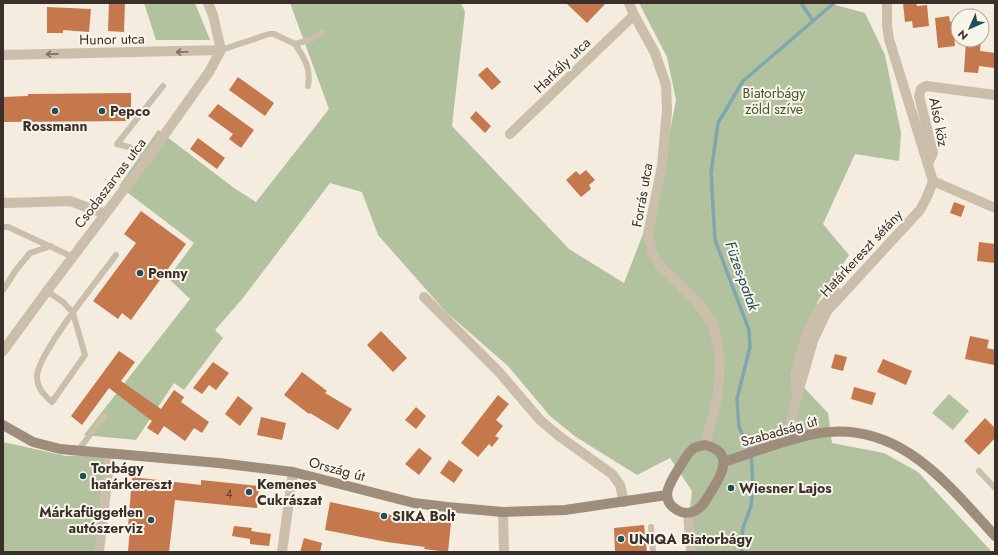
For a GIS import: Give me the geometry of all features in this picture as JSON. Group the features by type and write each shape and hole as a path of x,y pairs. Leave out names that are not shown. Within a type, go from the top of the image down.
{"main road":[{"name":"Ország út","path":"3,425 33,442 60,450 219,463 293,472 414,502 503,512 565,510 667,495"},
{"name":"Szabadság út","path":"724,462 789,440 814,434 846,431 863,434 892,442 921,460 955,492 995,536"},
{"path":"706,445 712,447 719,452 724,462 722,474 701,508 688,513 681,512 672,506 667,495 669,485 689,453 694,448 706,445"}],"street":[{"path":"208,3 213,15 221,50"},
{"name":"Forrás utca","path":"629,3 655,53 666,85 667,110 662,166 648,234 652,252 660,266 698,303 713,324 720,355 718,396 706,445"},
{"path":"887,3 887,26 904,88 933,182 995,208"},
{"name":"Harkály utca","path":"510,134 634,15"},
{"name":"Hunor utca","path":"3,55 221,50"},
{"name":"Csodaszarvas utca","path":"3,351 46,291 146,159 209,72 221,50"},
{"name":"Alsó köz","path":"928,164 933,153 919,96 921,89 926,86 995,95"},
{"name":"Határkereszt sétány","path":"789,440 797,396 814,341 827,311 920,210 933,182"},
{"path":"3,202 70,201 104,214"},
{"path":"424,297 499,372 540,420 559,436 612,474 620,485 624,502"},
{"path":"99,552 110,454"},
{"path":"282,552 293,472"},
{"path":"503,512 504,552"},
{"path":"688,513 691,552"}],"lane":[{"path":"295,44 312,39 323,32"},
{"path":"221,50 269,34 274,34 295,44 306,60 310,76 308,86"},
{"path":"146,159 129,147 117,144 163,86"},
{"path":"3,228 8,227 73,257"},
{"path":"3,290 16,270 30,253 51,246"},
{"path":"46,291 63,302 73,313 85,355 52,402 41,392 37,376 44,355 73,313 116,255"},
{"path":"77,452 104,416"},
{"path":"979,471 995,488"},
{"path":"651,527 653,552"}],"green space":[{"path":"144,3 195,3 210,40 156,40"},
{"name":"Biatorbágy zöld szíve","path":"290,3 461,3 465,12 452,126 569,249 624,283 657,198 676,100 667,57 639,3 828,3 865,13 885,55 901,133 899,161 855,154 823,224 849,255 818,301 791,374 828,413 832,443 884,453 918,472 992,552 693,552 689,518 692,491 670,458 637,475 576,437 550,416 508,366 446,312 378,235 362,192 330,183 243,298 215,330 223,338 184,390 174,383 136,440 84,435 190,299 168,278 194,243 119,186 158,130 234,188 256,202 329,109"},
{"path":"949,394 969,411 953,430 932,413"},
{"path":"3,442 66,456 110,454 99,552 3,552"}],"building":[{"path":"109,3 125,3 124,32 108,31"},
{"path":"566,3 606,3 587,23"},
{"path":"903,3 916,3 917,6 927,5 929,26 913,28 912,21 905,22"},
{"path":"47,7 91,9 89,32 63,30 63,33 47,33"},
{"path":"949,16 950,47 938,48 935,18"},
{"path":"966,48 980,48 980,51 995,53 995,68 979,66 978,73 964,72"},
{"path":"487,67 501,82 492,90 478,75"},
{"path":"238,77 274,103 265,116 229,90"},
{"path":"131,93 130,121 3,122 3,97 28,96 28,94"},
{"path":"218,104 254,130 241,148 229,139 233,134 208,116"},
{"path":"476,111 491,126 485,133 470,118"},
{"path":"198,138 225,158 217,169 190,149"},
{"path":"586,170 595,180 589,185 591,189 581,197 566,180 576,171 580,175"},
{"path":"954,202 965,206 961,217 950,213"},
{"name":"Penny","path":"141,211 186,244 131,320 122,313 118,319 93,301 136,243 124,234"},
{"path":"979,242 995,244 995,263 977,261"},
{"path":"381,331 407,358 393,372 367,345"},
{"path":"970,336 989,340 987,348 995,350 994,365 965,359"},
{"path":"119,351 135,362 121,381 161,409 174,390 184,397 181,402 209,422 202,433 194,428 185,441 164,426 158,435 147,428 152,421 109,388 82,425 71,416"},
{"path":"835,354 847,357 843,371 831,368"},
{"path":"883,359 912,371 906,385 877,372"},
{"path":"213,362 229,373 216,390 209,385 202,394 193,388"},
{"path":"302,372 327,391 325,393 352,409 338,430 310,413 309,414 284,395"},
{"path":"854,387 876,393 872,405 851,399"},
{"path":"498,395 509,404 496,420 503,426 495,436 499,438 492,447 489,444 478,457 461,443"},
{"path":"238,396 253,408 240,426 225,414"},
{"path":"416,407 426,416 416,429 405,420"},
{"path":"261,417 286,423 282,440 257,435"},
{"path":"985,418 995,428 995,438 979,455 964,441"},
{"path":"419,448 432,458 419,475 405,464"},
{"path":"449,460 463,470 454,483 440,473"},
{"path":"132,477 201,485 201,480 259,486 257,508 175,500 169,552 128,552 130,527 128,527"},
{"path":"330,502 428,523 428,520 451,523 448,552 424,549 425,547 387,542 325,530"},
{"path":"644,525 647,552 615,552 614,528"},
{"path":"234,526 252,528 251,531 271,534 269,546 250,544 250,539 232,536"},
{"path":"304,538 322,543 320,552 300,552"}],"waterway":[{"path":"801,3 813,21"},
{"name":"Füzes-patak","path":"742,552 741,544 743,528 751,506 753,484 751,453 739,427 737,399 750,347 749,330 715,240 711,173 718,123 743,81 834,3"}],"place":[{"name":"Rossmann","path":"55,111"},
{"name":"Pepco","path":"102,111"},
{"name":"Penny","path":"140,273"},
{"name":"Torbágy határkereszt","path":"83,476"},
{"name":"Wiesner Lajos","path":"731,488"},
{"name":"Kemenes Cukrászat","path":"249,492"},
{"name":"SIKA Bolt","path":"384,516"},
{"name":"Márkafüggetlen autószerviz","path":"151,520"},
{"name":"UNIQA Biatorbágy","path":"621,539"}]}
